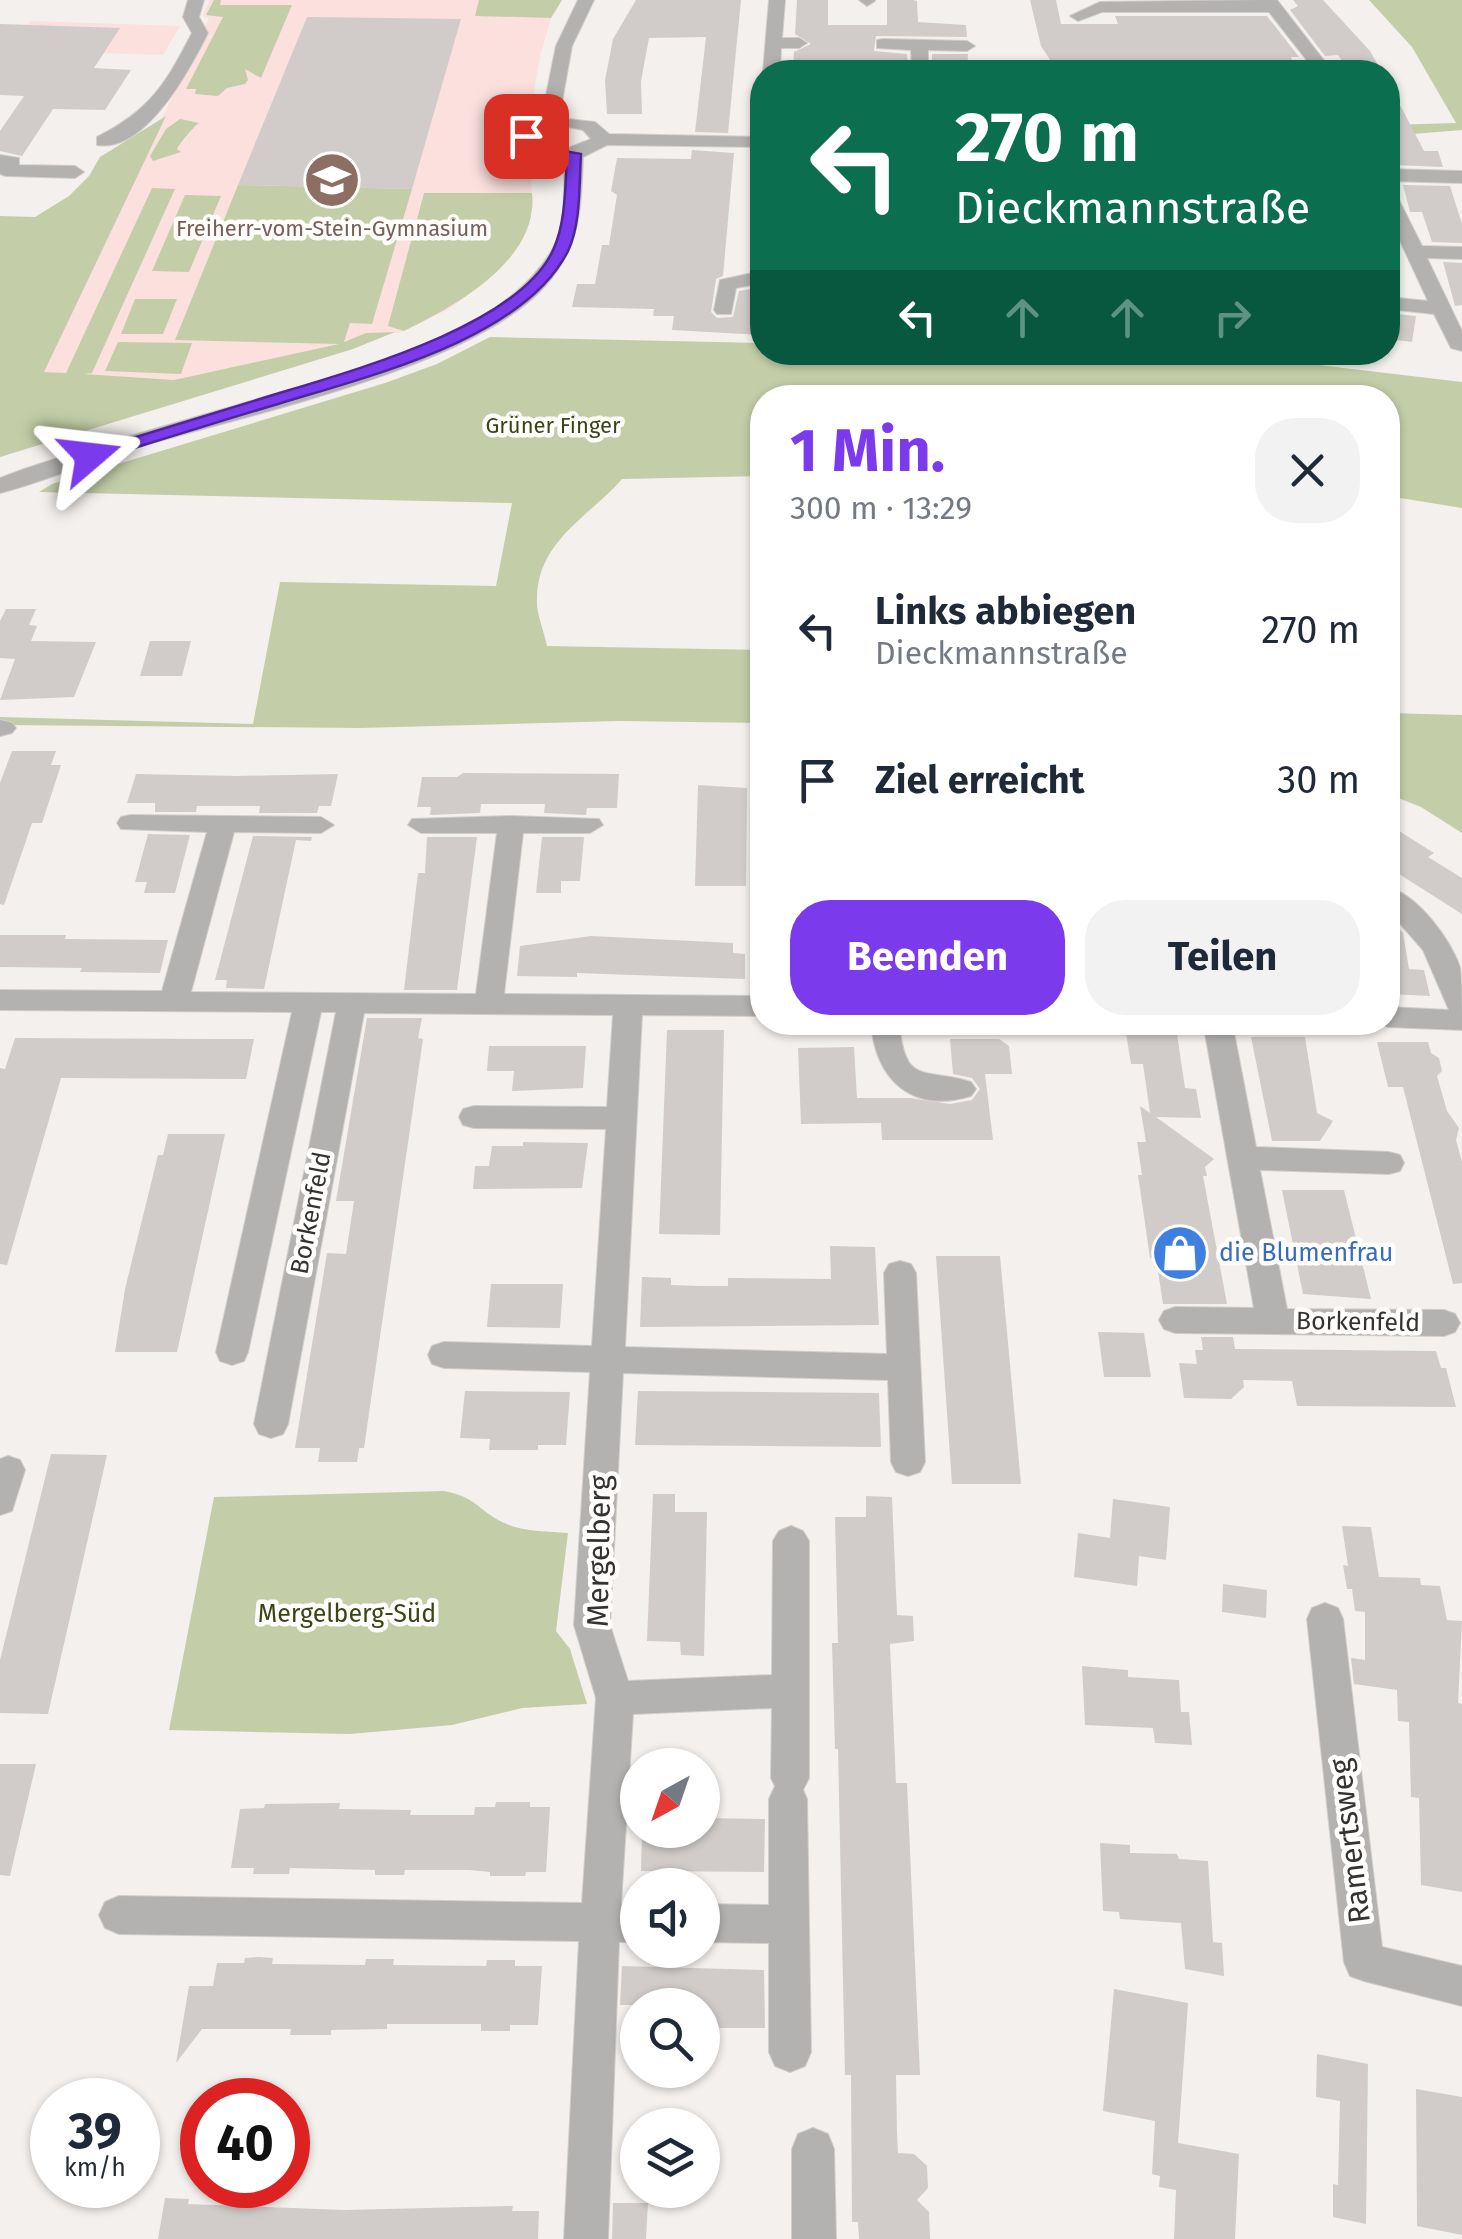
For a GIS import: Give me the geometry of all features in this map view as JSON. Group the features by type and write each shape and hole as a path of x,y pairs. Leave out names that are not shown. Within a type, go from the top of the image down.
{"street":[{"path":"103,142 138,125 163,103 200,33 191,16 196,0"},
{"path":"549,124 564,46 586,0"},
{"path":"577,123 571,108 572,76 582,39 601,0"},
{"path":"772,60 776,0"},
{"path":"1078,16 1100,7 1271,3 1315,60"},
{"path":"773,42 799,43"},
{"path":"883,44 967,46"},
{"path":"919,44 920,60"},
{"path":"601,139 597,130 577,123 549,124 532,130 525,139 534,149 550,154 574,154 592,148 601,139 750,142"},
{"path":"0,474 373,359 476,313 521,277 550,236 556,179 550,154"},
{"path":"0,486 385,366 469,330 526,292 562,250 570,222 574,154"},
{"path":"0,161 12,162 6,170 75,172"},
{"path":"1400,175 1462,177"},
{"path":"1400,224 1462,345"},
{"path":"1412,252 1462,254"},
{"path":"724,310 727,284 750,278"},
{"path":"1400,304 1441,309"},
{"path":"130,824 321,825"},
{"path":"174,1000 223,824"},
{"path":"422,824 590,825"},
{"path":"489,1004 511,824"},
{"path":"1400,907 1424,928 1440,952 1462,1008"},
{"path":"0,1000 750,1006"},
{"name":"Borkenfeld","path":"232,1352 309,1002"},
{"name":"Borkenfeld","path":"270,1424 352,1002"},
{"name":"Mergelberg","path":"586,2239 619,1922 615,1698 592,1625 628,1005"},
{"path":"1400,1017 1462,1020"},
{"path":"886,1035 889,1059 905,1080 916,1086 961,1089"},
{"name":"Borkenfeld","path":"1219,1035 1273,1320"},
{"path":"474,1117 622,1118"},
{"path":"1244,1158 1388,1163"},
{"path":"900,1274 908,1462"},
{"name":"Borkenfeld","path":"1175,1320 1444,1323"},
{"path":"444,1355 903,1367"},
{"path":"790,2052 788,1691 792,1541"},
{"name":"Ramertsweg","path":"1325,1619 1364,1962 1462,1986"},
{"path":"615,1698 788,1691"},
{"path":"119,1915 619,1922"},
{"path":"720,1924 789,1924"},
{"path":"813,2149 814,2239"}],"shaded area":[{"name":"Freiherr-vom-Stein-Gymnasium","path":"210,0 562,0 551,18 530,112 499,141 530,167 533,206 521,238 500,268 451,308 399,333 366,333 344,344 174,380 43,372 209,18 202,16"},
{"path":"31,21 180,26 163,55 0,50 0,24 27,25"}],"green space":[{"path":"214,0 221,0 220,5 292,5 261,78 245,69 245,84 227,88 218,96 186,89 223,17 206,15"},
{"path":"479,0 562,0 551,18 475,16"},
{"path":"1369,0 1462,0 1462,130 1400,135 1400,125 1456,123 1412,47"},
{"path":"166,116 44,372 66,373 152,188 175,189 92,373 84,374 174,380 339,344 175,340 238,185 412,189 372,324 350,323 344,342 366,333 395,332 353,349 0,457 0,216 35,217 69,196 89,176 100,157"},
{"path":"180,119 199,123 178,147 181,152 153,161 150,156 166,129"},
{"path":"424,193 532,193 531,217 522,240 490,278 404,331 388,326"},
{"path":"185,195 221,196 189,272 152,271"},
{"path":"135,299 177,299 163,334 121,334"},
{"name":"Grüner Finger","path":"490,337 750,343 750,365 1319,365 1462,382 1462,508 1400,498 1400,385 750,385 750,476 622,479 555,546 539,579 537,599 547,646 750,650 750,723 619,721 360,728 0,725 0,717 253,724 280,582 496,586 512,503 39,492 52,484 437,364"},
{"path":"118,342 192,343 181,374 105,371"},
{"path":"1400,713 1462,715 1462,833 1400,799"},
{"name":"Mergelberg-Süd","path":"444,1491 470,1500 510,1525 568,1533 556,1631 570,1649 587,1704 522,1708 452,1725 350,1734 169,1730 214,1497"}],"building":[{"path":"636,0 741,0 728,133 695,132 706,37 649,38 641,81 642,114 607,114 605,80 613,39"},
{"path":"797,0 828,0 828,25 887,25 887,0 913,0 917,1 918,22 966,25 967,37 876,36 874,51 907,54 907,60 794,60 794,52 811,44 795,34"},
{"path":"1030,0 1056,0 1061,24 1118,24 1115,16 1267,16 1299,57 1050,60 1041,46"},
{"path":"1293,0 1323,0 1375,60 1325,56 1290,10 1298,6"},
{"path":"307,17 461,19 412,189 238,185"},
{"path":"0,24 120,28 94,68 131,70 105,110 53,109 22,156 0,151 0,131 24,96 0,95"},
{"path":"932,54 968,54 968,60 932,60"},
{"path":"1400,105 1424,151 1438,151 1443,167 1400,165"},
{"path":"692,150 734,153 723,276 716,279 711,312 717,318 733,317 739,291 750,289 750,334 672,330 674,316 653,316 654,309 572,307 577,284 595,284 602,245 609,245 617,195 611,191 617,158 691,159"},
{"path":"1403,185 1450,186 1462,224 1462,243 1432,242 1422,212 1410,212"},
{"path":"1443,262 1462,263 1462,305 1455,306"},
{"path":"1400,314 1416,316 1412,342 1400,340"},
{"path":"6,609 36,609 29,625 37,626 31,641 96,642 74,697 0,700 15,659 0,658 0,621"},
{"path":"150,641 191,641 182,676 140,676"},
{"path":"12,751 56,751 51,765 61,765 42,823 32,823 4,905 0,904 0,783"},
{"path":"463,773 619,774 617,808 587,808 586,815 544,813 545,804 481,804 480,813 430,815 431,807 417,807 422,777 457,777"},
{"path":"136,774 338,774 331,806 319,806 317,813 259,813 260,806 197,806 196,812 155,812 155,803 127,803"},
{"path":"698,785 747,788 746,886 695,886"},
{"path":"1400,832 1434,853 1428,857 1462,878 1462,914 1400,875"},
{"path":"148,834 190,835 175,893 144,893 147,882 135,882"},
{"path":"253,836 312,837 311,841 296,840 264,989 226,988 227,980 215,980"},
{"path":"427,837 477,837 457,990 404,990 418,873 425,873"},
{"path":"542,837 584,837 580,881 561,881 561,893 536,893"},
{"path":"1400,930 1409,969 1424,970 1430,996 1400,995"},
{"path":"0,935 168,940 160,973 80,972 82,968 0,967"},
{"path":"591,936 733,943 733,953 745,954 745,979 577,973 577,977 517,976 520,946"},
{"path":"367,1018 422,1018 418,1038 423,1039 364,1448 359,1448 357,1462 318,1462 320,1448 295,1448 327,1253 346,1254 354,1201 336,1201"},
{"path":"667,1030 724,1030 720,1235 659,1234"},
{"path":"1126,1035 1177,1035 1185,1088 1196,1089 1201,1118 1156,1117 1214,1159 1205,1167 1207,1176 1203,1176 1227,1304 1163,1304 1156,1258 1150,1258 1138,1175 1142,1175 1137,1142 1146,1142 1140,1106 1150,1113 1143,1064 1131,1064"},
{"path":"1251,1037 1305,1037 1317,1113 1333,1121 1320,1141 1272,1141"},
{"path":"15,1038 254,1039 246,1079 61,1078 7,1265 0,1264 0,1068 5,1069"},
{"path":"950,1039 999,1039 1009,1046 1012,1074 985,1074 993,1140 882,1140 881,1123 801,1124 798,1048 854,1047 857,1098 910,1098 950,1104 972,1100 980,1089 972,1078 953,1074"},
{"path":"1377,1042 1428,1042 1431,1053 1439,1058 1442,1071 1437,1076 1447,1111 1459,1128 1456,1140 1462,1162 1462,1283 1453,1284 1403,1087 1388,1087"},
{"path":"489,1046 586,1046 583,1088 512,1091 514,1071 487,1071"},
{"path":"168,1134 225,1134 177,1352 115,1352 125,1289 158,1155 163,1155"},
{"path":"523,1142 588,1143 582,1188 473,1189 475,1166 489,1166 492,1146 523,1146"},
{"path":"1282,1190 1344,1190 1371,1299 1303,1294"},
{"path":"830,1246 875,1247 879,1325 640,1327 642,1277 671,1278 671,1285 699,1286 728,1286 728,1278 831,1279"},
{"path":"936,1256 1000,1256 1021,1484 952,1484"},
{"path":"491,1284 563,1284 560,1328 487,1327"},
{"path":"1098,1332 1144,1333 1151,1377 1104,1377"},
{"path":"1201,1337 1233,1337 1235,1349 1436,1351 1441,1368 1446,1368 1456,1407 1297,1406 1292,1381 1243,1380 1244,1387 1231,1399 1184,1398 1179,1363 1197,1364 1195,1350 1203,1350"},
{"path":"465,1391 570,1392 566,1445 538,1445 538,1450 489,1450 490,1439 460,1438"},
{"path":"638,1391 879,1393 881,1447 635,1445"},
{"path":"51,1454 107,1455 48,1714 0,1713 0,1660"},
{"path":"653,1494 675,1494 675,1512 707,1512 704,1656 681,1655 680,1642 647,1641"},
{"path":"866,1496 892,1497 897,1615 913,1616 914,1641 890,1644 896,1783 907,1783 920,2075 896,2075 897,2133 898,2153 914,2154 927,2166 928,2188 917,2200 929,2212 930,2239 859,2239 858,2222 852,2222 851,2075 845,2075 832,1643 838,1643 835,1517 866,1517"},
{"path":"1113,1499 1170,1507 1166,1560 1139,1556 1137,1586 1074,1577 1078,1533 1110,1538"},
{"path":"1342,1526 1371,1527 1379,1577 1420,1578 1421,1585 1440,1586 1447,1620 1462,1621 1458,1703 1462,1704 1462,1892 1421,1885 1419,1798 1411,1797 1409,1722 1398,1721 1397,1690 1354,1684 1351,1658 1365,1660 1365,1612 1355,1611 1352,1589 1347,1589"},
{"path":"1223,1584 1267,1590 1266,1618 1222,1612"},
{"path":"1082,1666 1128,1670 1128,1677 1179,1680 1181,1712 1189,1712 1192,1745 1155,1743 1153,1728 1085,1725"},
{"path":"0,1764 36,1764 10,1876 0,1875"},
{"path":"496,1802 530,1802 530,1807 550,1807 546,1872 490,1876 490,1872 469,1870 405,1870 404,1875 375,1875 375,1870 290,1868 289,1874 253,1874 254,1868 231,1868 240,1809 264,1808 265,1804 340,1803 339,1809 474,1815 475,1807 495,1807"},
{"path":"720,1818 765,1819 764,1872 641,1868 642,1848 720,1848"},
{"path":"1100,1843 1130,1845 1130,1853 1177,1854 1179,1859 1208,1861 1213,1942 1222,1943 1224,1976 1185,1969 1181,1923 1120,1919 1119,1912 1103,1911"},
{"path":"245,1958 273,1958 272,1964 365,1965 366,1959 394,1959 393,1965 486,1966 487,1960 515,1960 515,1966 542,1966 538,2025 510,2025 510,2031 481,2031 481,2024 387,2024 387,2029 331,2030 331,2035 290,2035 291,2029 202,2029 176,2063 189,1986 213,1986 217,1963 244,1963"},
{"path":"622,1968 764,1970 765,2028 720,2028 720,1988 621,1988"},
{"path":"1114,1989 1188,2003 1178,2143 1239,2154 1235,2239 1174,2239 1176,2190 1159,2187 1160,2176 1152,2174 1155,2121 1103,2111"},
{"path":"1317,2054 1368,2064 1366,2224 1333,2217 1333,2184 1338,2185 1340,2101 1316,2097"},
{"path":"1416,2089 1462,2097 1462,2235 1417,2226"},
{"path":"165,2198 180,2199 180,2208 513,2206 512,2211 539,2211 538,2239 158,2239"},
{"path":"613,2203 620,2203 620,2208 648,2208 646,2239 612,2239"}],"place":[{"name":"Freiherr-vom-Stein-Gymnasium","path":"332,180"},
{"name":"die Blumenfrau","path":"1180,1253"}],"route":[{"path":"90,456 412,357 469,330 515,300 544,274 562,250 571,202 574,154 538,151 528,144 526,136"}]}
